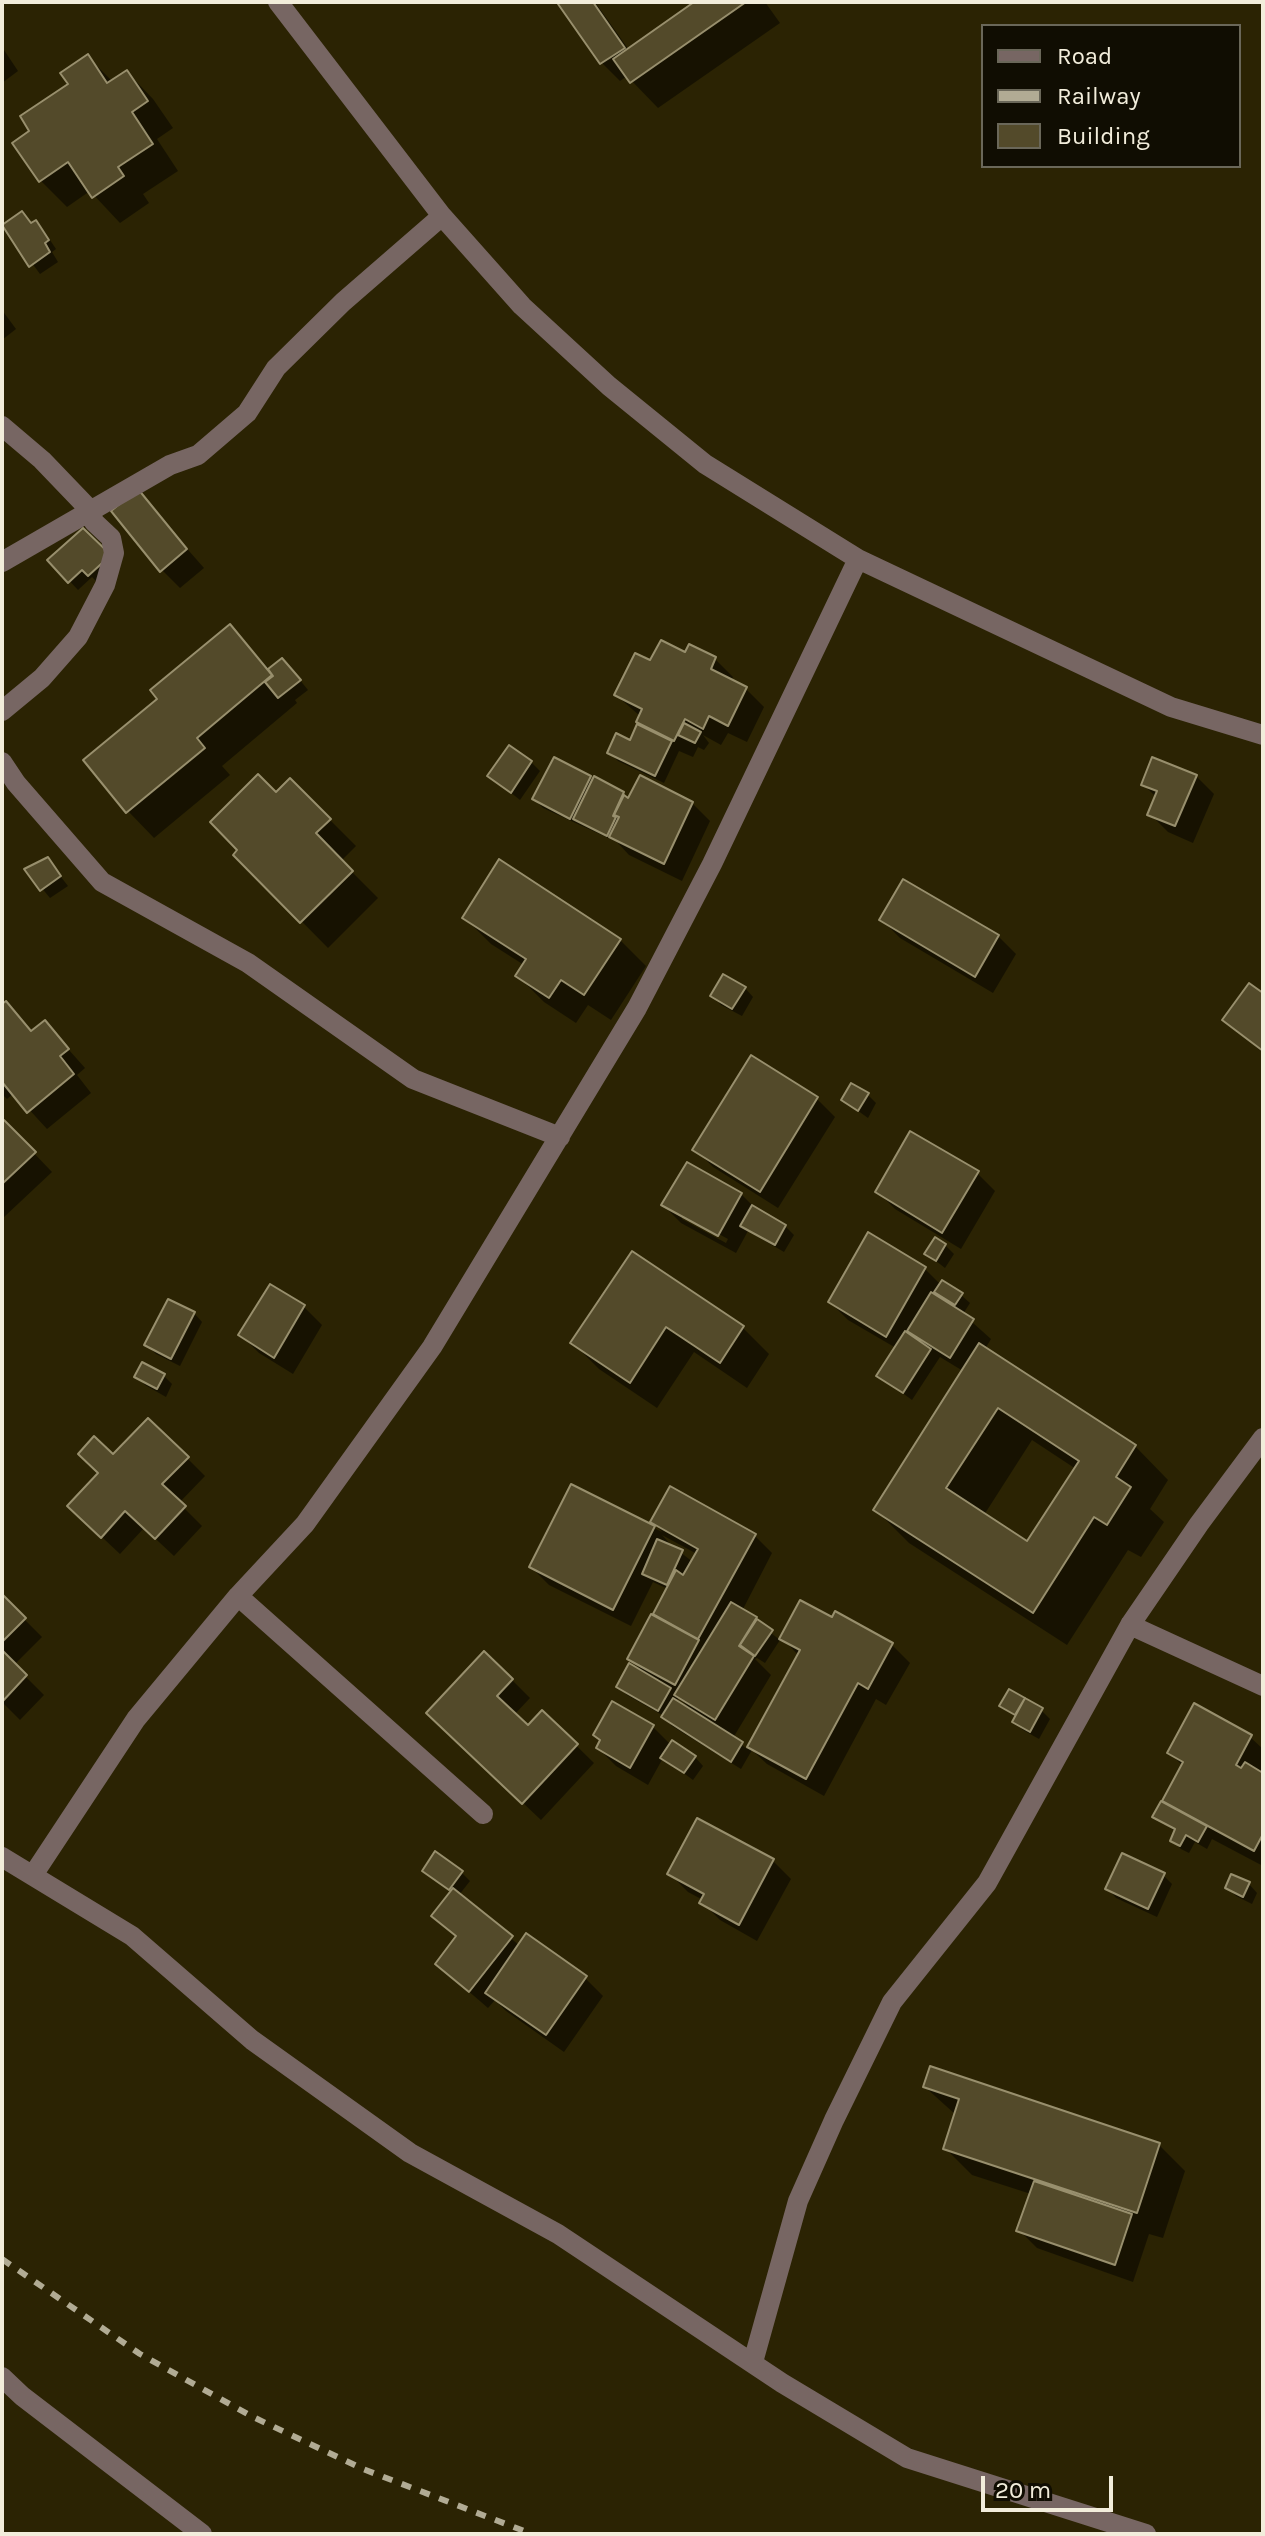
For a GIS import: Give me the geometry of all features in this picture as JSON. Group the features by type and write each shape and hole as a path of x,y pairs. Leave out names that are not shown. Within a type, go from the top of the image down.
{"street":[{"path":"278,2 442,216 522,306 609,386 705,464 858,559 1171,707 1263,735"},
{"path":"2,562 170,465 198,455 247,413 276,368 343,302 442,216"},
{"path":"2,426 42,460 90,510 94,522 111,538 114,553 105,585 78,637 42,678 2,711"},
{"path":"33,1875 136,1719 238,1596 305,1524 432,1347 637,1008 712,864 858,559"},
{"path":"2,762 16,783 102,882 248,963 413,1079 560,1137"},
{"path":"753,2362 798,2201 892,2002 987,1883 1130,1625 1263,1438"},
{"path":"238,1596 483,1814"},
{"path":"1130,1625 1263,1686"},
{"path":"2,1857 132,1936 252,2040 410,2153 558,2234 782,2383 907,2458 1146,2534"},
{"path":"2,2377 22,2396 202,2534"}],"building":[{"path":"593,2 625,48 600,64 558,4"},
{"path":"694,2 746,2 630,83 613,59"},
{"path":"88,54 107,83 127,70 148,101 132,112 153,144 118,167 124,176 92,198 68,162 39,182 12,143 29,131 20,116 68,84 60,73"},
{"path":"22,211 31,223 36,220 49,240 45,243 50,252 29,267 2,225"},
{"path":"138,489 187,549 160,572 111,511"},
{"path":"83,528 111,555 88,576 82,570 68,583 47,560"},
{"path":"230,624 272,675 197,738 205,748 126,813 83,760 157,699 150,690"},
{"path":"661,640 685,652 689,644 716,657 711,669 747,687 728,726 709,716 703,729 685,719 674,741 636,722 642,709 614,695 635,653 650,660"},
{"path":"282,658 301,680 278,698 265,682 273,676 268,669"},
{"path":"684,723 701,732 695,743 678,735"},
{"path":"637,724 672,741 655,776 607,753 616,733 630,740"},
{"path":"509,745 532,761 511,793 487,776"},
{"path":"554,757 591,776 570,819 532,799"},
{"path":"1152,757 1197,775 1175,826 1147,815 1157,791 1141,785"},
{"path":"258,774 276,792 290,778 331,819 316,833 353,871 300,923 233,855 237,850 210,822"},
{"path":"640,775 693,802 664,864 609,837 619,817 614,815 624,795 628,798"},
{"path":"594,776 624,792 607,836 573,819"},
{"path":"48,857 61,876 40,891 24,869"},
{"path":"499,859 621,939 584,995 561,980 549,998 515,976 526,959 462,918"},
{"path":"903,879 999,935 975,977 879,920"},
{"path":"723,974 746,987 732,1009 710,996"},
{"path":"1249,983 1263,993 1263,1051 1222,1020"},
{"path":"6,1001 31,1031 45,1020 69,1049 60,1056 74,1074 27,1113 2,1082 2,1004"},
{"path":"751,1055 818,1097 760,1192 692,1150"},
{"path":"851,1083 869,1093 858,1111 841,1100"},
{"path":"4,1120 36,1152 2,1184 2,1122"},
{"path":"910,1131 979,1171 942,1233 875,1192"},
{"path":"687,1162 742,1193 718,1236 661,1205"},
{"path":"752,1205 786,1225 775,1245 740,1226"},
{"path":"868,1232 926,1267 886,1337 828,1302"},
{"path":"935,1237 946,1244 936,1261 924,1254"},
{"path":"632,1251 744,1326 720,1363 666,1327 630,1383 570,1343"},
{"path":"942,1280 963,1293 955,1305 934,1292"},
{"path":"270,1284 305,1305 274,1358 238,1335"},
{"path":"931,1292 974,1319 950,1358 907,1331"},
{"path":"168,1299 195,1312 171,1359 144,1345"},
{"path":"905,1331 931,1349 903,1393 876,1376"},
{"path":"979,1343 1136,1445 1116,1477 1131,1487 1107,1525 1094,1517 1033,1613 873,1510","holes":["998,1408 1079,1461 1027,1541 946,1488"]},
{"path":"142,1362 165,1374 157,1389 134,1377"},
{"path":"148,1418 189,1457 162,1484 186,1506 155,1539 125,1511 101,1538 67,1506 98,1473 78,1454 94,1436 113,1454"},
{"path":"571,1484 655,1526 613,1610 529,1567"},
{"path":"670,1486 756,1534 698,1639 653,1614 676,1570 683,1575 698,1549 650,1522"},
{"path":"657,1539 683,1550 667,1585 642,1574"},
{"path":"2,1594 26,1618 2,1642"},
{"path":"800,1600 832,1617 835,1611 893,1643 868,1689 858,1683 806,1779 747,1747 800,1650 779,1639"},
{"path":"731,1602 757,1617 739,1646 754,1656 715,1720 674,1695"},
{"path":"651,1614 699,1640 675,1685 627,1659"},
{"path":"757,1619 773,1630 755,1656 740,1645"},
{"path":"2,1650 27,1675 2,1702"},
{"path":"484,1651 513,1679 497,1696 528,1725 542,1710 578,1744 522,1804 426,1713"},
{"path":"629,1663 671,1688 658,1711 616,1687"},
{"path":"1009,1689 1025,1698 1015,1715 999,1706"},
{"path":"673,1698 743,1742 731,1762 661,1717"},
{"path":"1025,1698 1043,1708 1030,1732 1012,1722"},
{"path":"612,1701 654,1725 630,1768 596,1748 600,1740 593,1735"},
{"path":"1194,1703 1252,1735 1236,1765 1241,1768 1245,1762 1263,1773 1263,1834 1254,1851 1162,1801 1183,1762 1167,1753"},
{"path":"672,1740 696,1756 684,1773 660,1758"},
{"path":"1161,1801 1207,1826 1198,1842 1186,1835 1180,1846 1170,1841 1175,1829 1152,1817"},
{"path":"697,1818 774,1859 739,1925 699,1903 704,1894 667,1874"},
{"path":"435,1851 463,1871 449,1890 422,1871"},
{"path":"1122,1853 1165,1873 1148,1909 1105,1889"},
{"path":"1231,1874 1250,1882 1243,1897 1225,1888"},
{"path":"453,1888 513,1936 469,1992 435,1964 456,1936 431,1916"},
{"path":"526,1933 587,1976 546,2035 485,1993"},
{"path":"930,2066 1160,2143 1137,2213 943,2149 959,2099 923,2087"},
{"path":"1034,2181 1132,2214 1115,2265 1016,2231"}],"railway":[{"path":"2,2259 140,2354 253,2417 363,2469 532,2534"}]}
